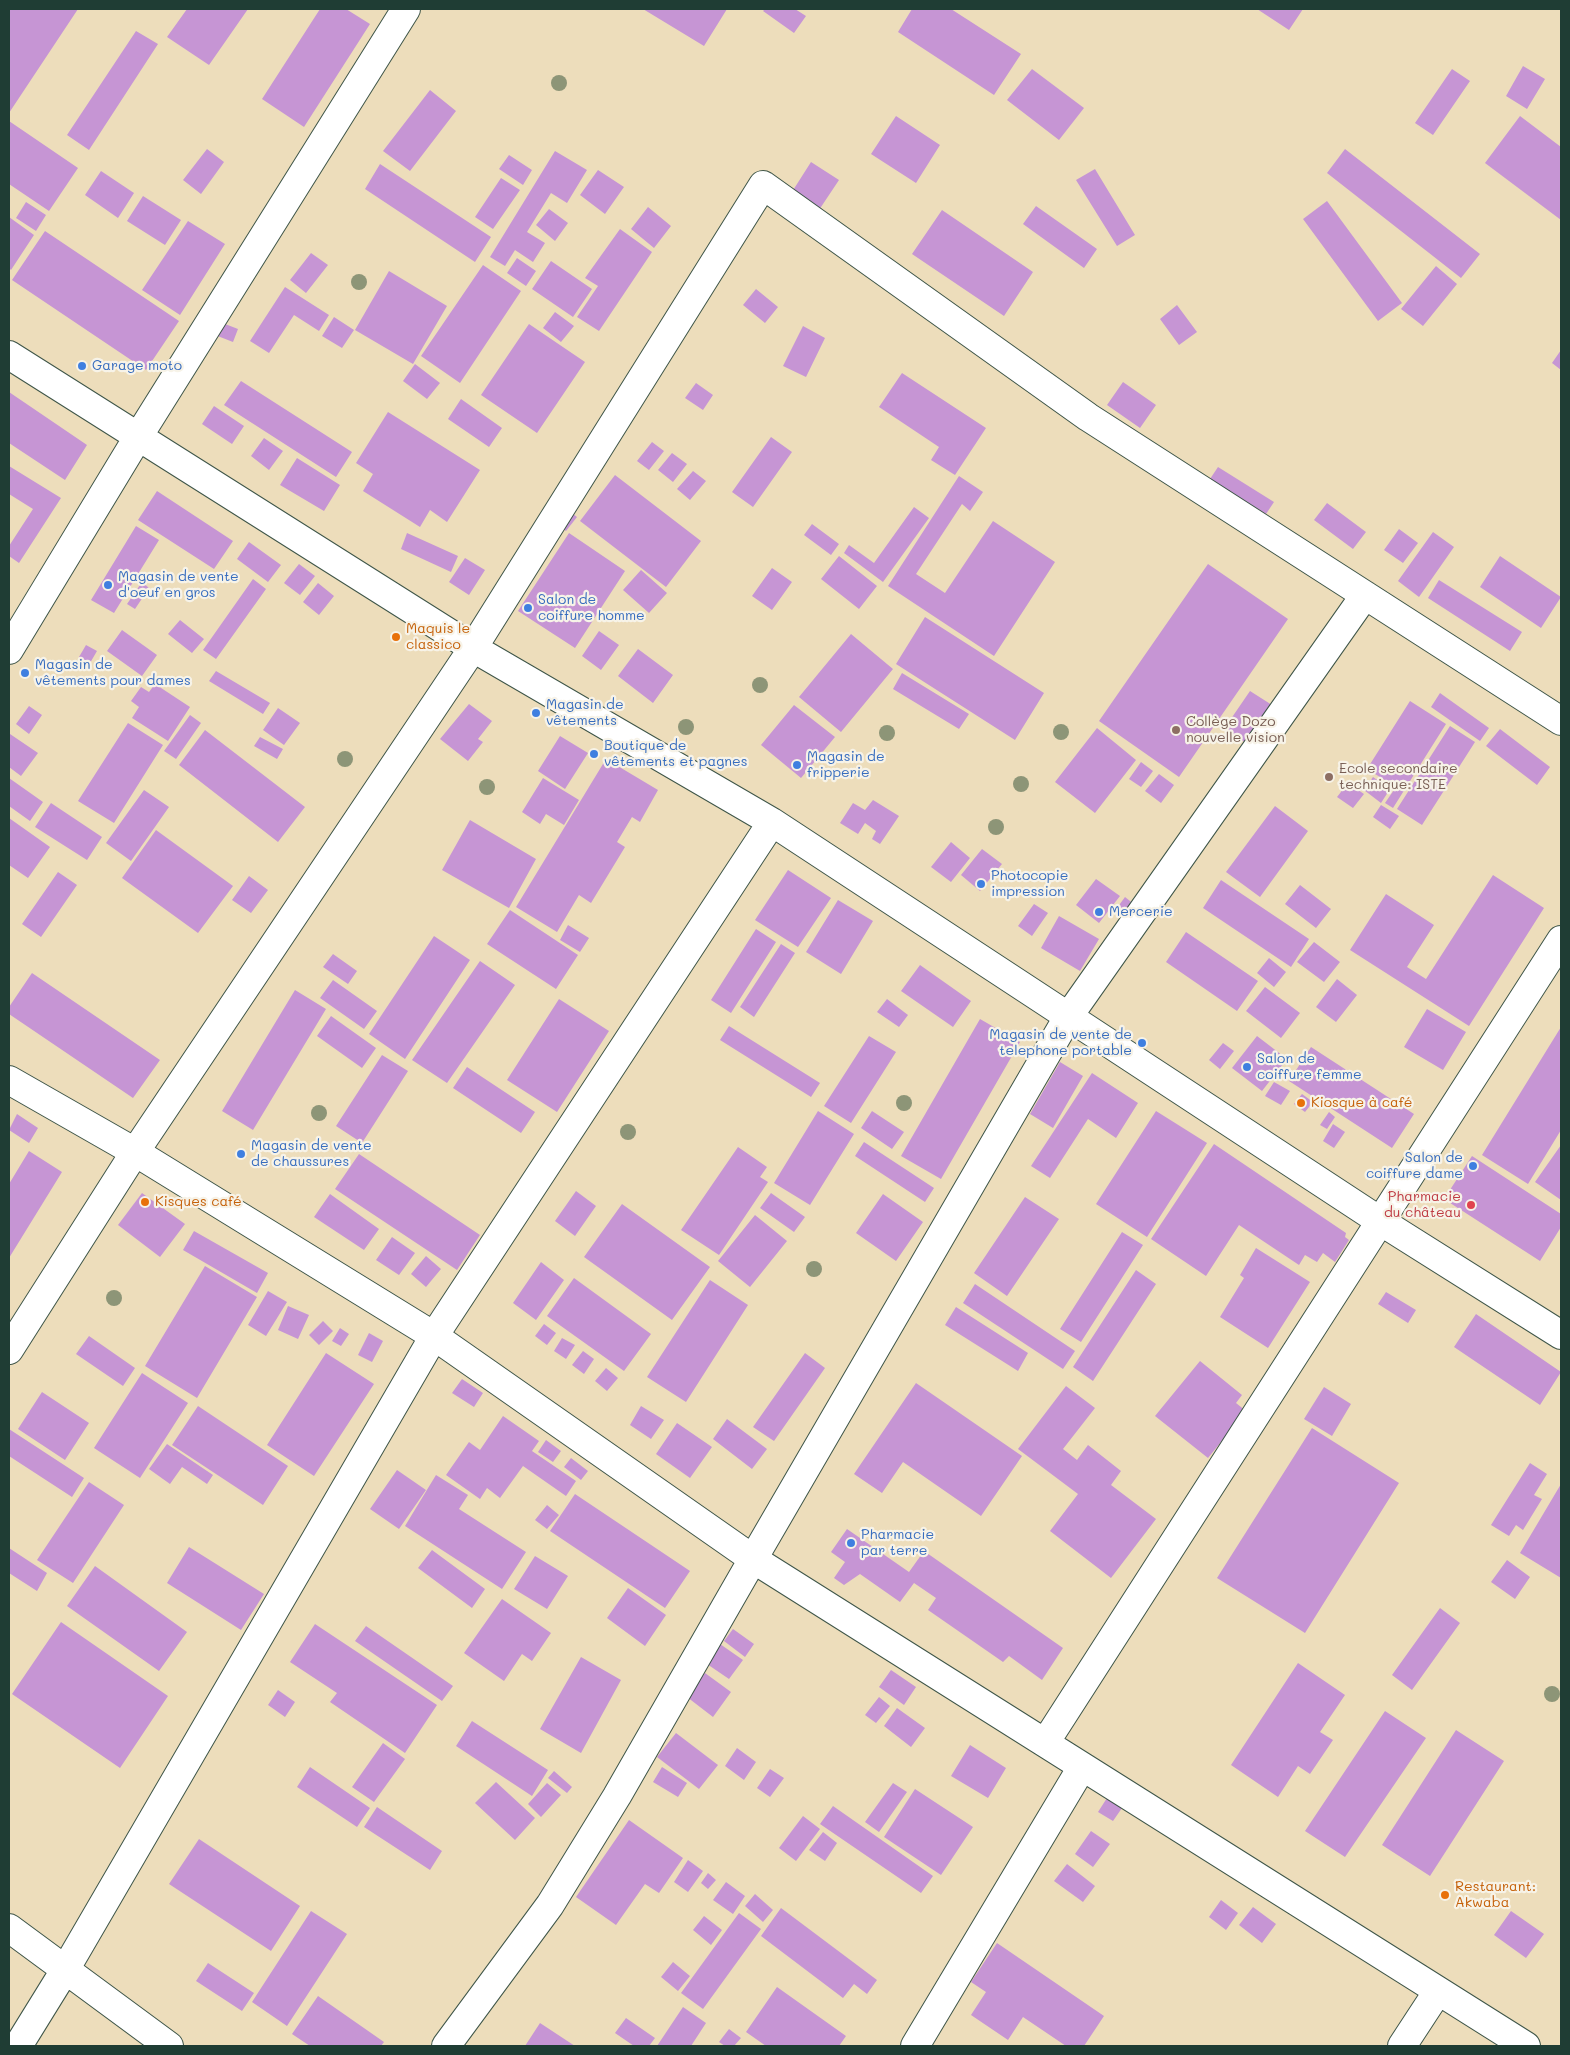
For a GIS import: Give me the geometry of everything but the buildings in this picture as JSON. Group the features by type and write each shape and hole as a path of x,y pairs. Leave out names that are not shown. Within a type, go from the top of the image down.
{"street":[{"path":"9,650 138,437 406,9"},
{"path":"9,1350 135,1152 473,648 763,184 1088,417 1561,721"},
{"path":"9,355 473,648 772,822 1380,1221 1561,1335"},
{"path":"446,2046 550,1905 618,1796 753,1559 1068,1017 1365,595"},
{"path":"18,2046 65,1970 434,1336 772,822"},
{"path":"1045,1742 1561,940"},
{"path":"9,1080 135,1152 434,1336 753,1559 1526,2046"},
{"path":"915,2046 1082,1766"},
{"path":"9,1928 170,2046"},
{"path":"1402,2046 1438,1991"}],"place":[{"name":"Garage moto","path":"82,366"},
{"name":"Magasin de vente d'oeuf en gros","path":"108,585"},
{"name":"Salon de coiffure homme","path":"528,608"},
{"name":"Maquis le classico","path":"396,637"},
{"name":"Magasin de vêtements pour dames","path":"25,673"},
{"name":"Magasin de vêtements","path":"536,713"},
{"name":"Collège Dozo nouvelle vision","path":"1176,730"},
{"name":"Boutique de vêtements et pagnes","path":"594,754"},
{"name":"Magasin de fripperie","path":"797,765"},
{"name":"Ecole secondaire technique: ISTE","path":"1329,777"},
{"name":"Photocopie impression","path":"981,884"},
{"name":"Mercerie","path":"1099,912"},
{"name":"Magasin de vente de telephone portable","path":"1142,1043"},
{"name":"Salon de coiffure femme","path":"1247,1067"},
{"name":"Kiosque à café","path":"1301,1103"},
{"name":"Magasin de vente de chaussures","path":"241,1154"},
{"name":"Salon de coiffure dame","path":"1473,1166"},
{"name":"Kisques café","path":"145,1202"},
{"name":"Pharmacie du château","path":"1471,1205"},
{"name":"Pharmacie par terre","path":"851,1543"},
{"name":"Restaurant: Akwaba","path":"1445,1895"}]}
